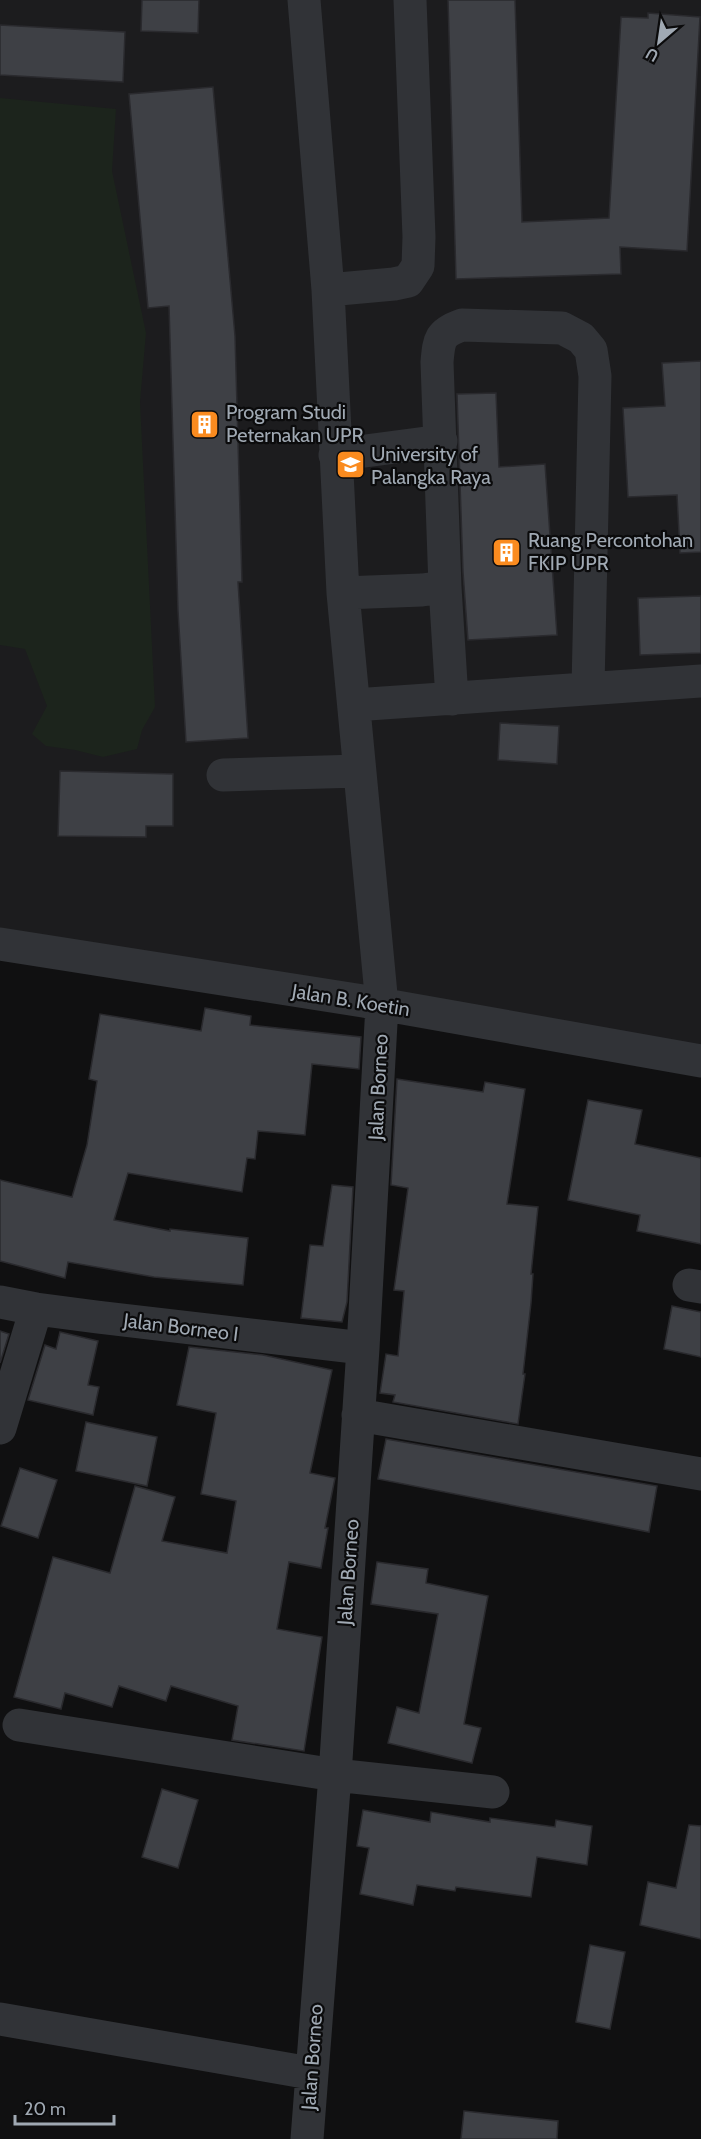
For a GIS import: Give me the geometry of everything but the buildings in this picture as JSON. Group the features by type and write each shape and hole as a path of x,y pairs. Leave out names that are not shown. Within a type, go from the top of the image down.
{"street":[{"name":"Jalan Borneo","path":"304,0 327,290 343,593 382,1005 363,1348 335,1775 310,2073 307,2139"},
{"path":"327,290 408,281 418,266 419,237 410,0"},
{"path":"452,699 445,587 437,362 439,341 447,330 462,325 562,328 581,338 591,350 594,376 588,687"},
{"path":"335,455 441,441"},
{"path":"343,593 445,587"},
{"path":"354,705 588,687 701,681"},
{"path":"223,775 359,771"},
{"name":"Jalan B. Koetin","path":"0,944 382,1005 701,1061"},
{"name":"Jalan Borneo I","path":"0,1302 36,1309 363,1348"},
{"path":"0,1428 36,1309"},
{"path":"358,1415 701,1474"},
{"path":"19,1725 335,1775 493,1792"},
{"path":"0,2019 310,2073"}],"shaded area":[{"name":"University of Palangka Raya","path":"0,0 701,0 701,1048 0,930"},
{"path":"0,98 116,109 112,171 146,333 140,402 155,707 142,730 137,749 103,757 46,746 32,734 47,706 25,649 0,645"}],"place":[{"name":"Program Studi Peternakan UPR","path":"205,424"},
{"name":"University of Palangka Raya","path":"350,465"},
{"name":"Ruang Percontohan FKIP UPR","path":"507,552"}]}
